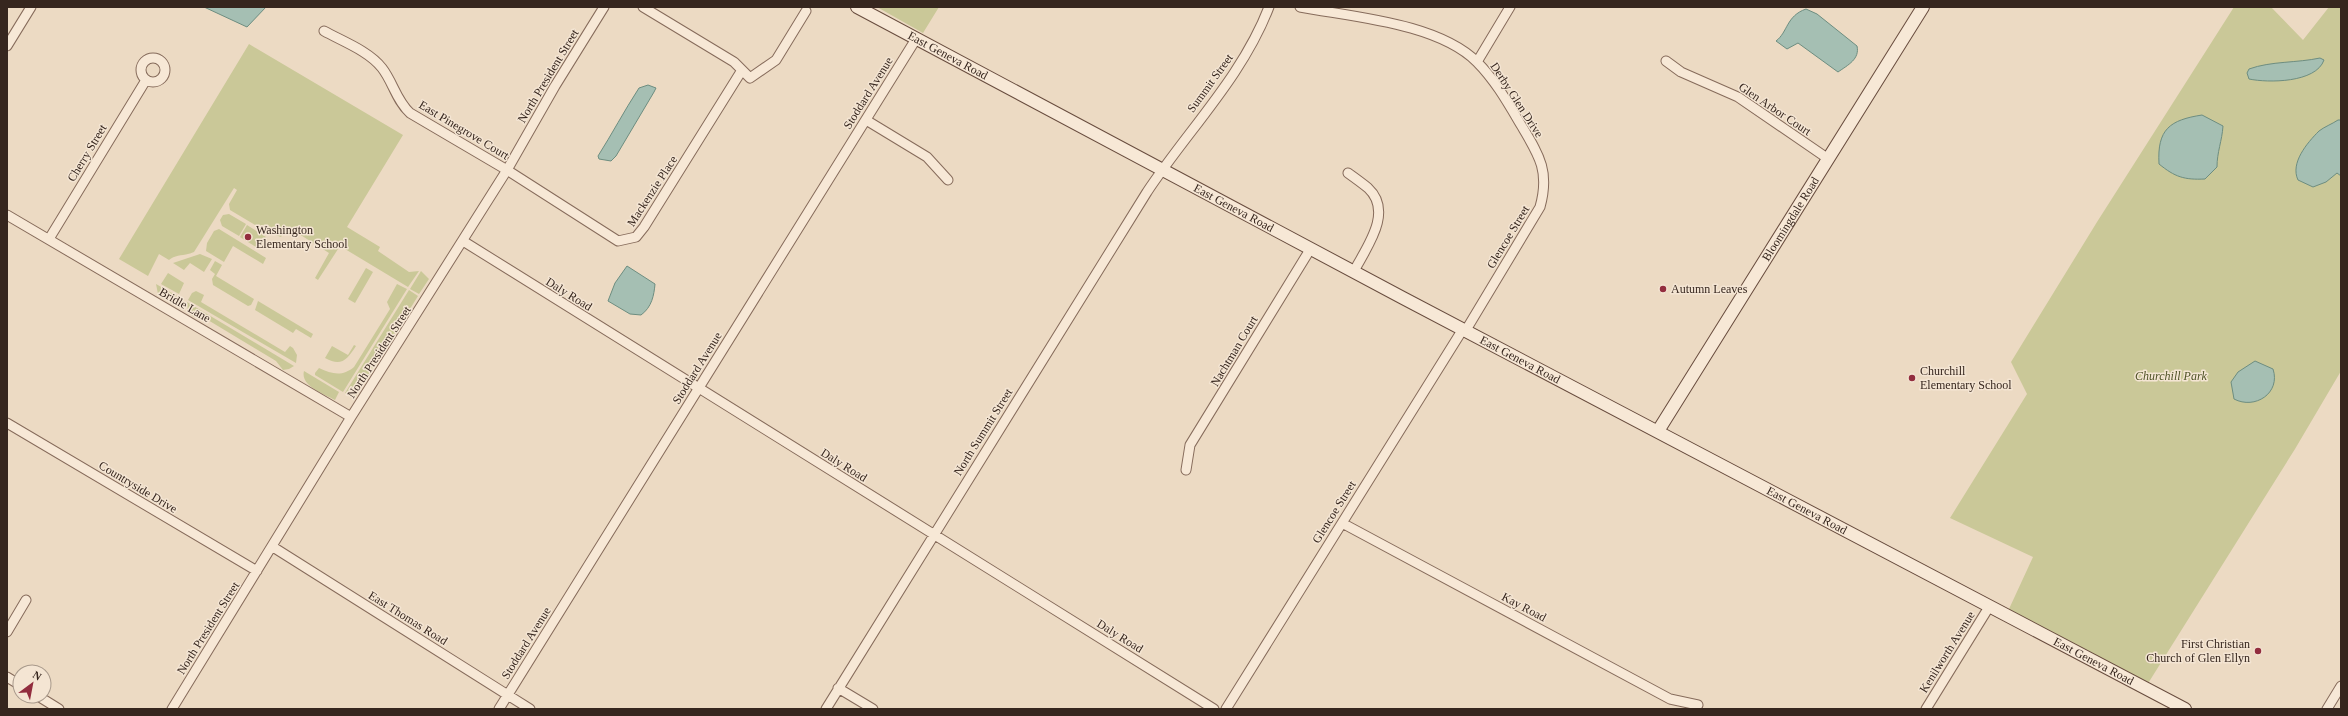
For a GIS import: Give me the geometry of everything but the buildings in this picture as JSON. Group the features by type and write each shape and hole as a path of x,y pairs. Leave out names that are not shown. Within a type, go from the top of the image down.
{"main road":[{"name":"East Geneva Road","path":"858,7 1464,330 1833,522 1989,607 2185,709"},
{"name":"Bloomingdale Road","path":"1658,431 1923,7"}],"street":[{"path":"7,46 31,7"},
{"name":"North President Street","path":"172,709 273,547 351,417 507,170 555,86 604,7"},
{"path":"644,7 734,62 750,78 776,60 806,11"},
{"name":"Summit Street","path":"1162,169 1228,83 1254,42 1268,7"},
{"name":"Derby Glen Drive","path":"1300,7 1415,29 1442,39 1477,62 1504,97 1533,145 1544,171"},
{"path":"1477,62 1510,7"},
{"name":"East Pinegrove Court","path":"324,31 378,63 386,73 399,100 410,112 507,170"},
{"name":"Stoddard Avenue","path":"500,709 916,39"},
{"name":"Glen Arbor Court","path":"1666,61 1681,72 1738,97 1828,158"},
{"name":"Mackenzie Place","path":"507,170 618,241 636,237 742,70"},
{"name":"Cherry Street","path":"49,239 146,80"},
{"path":"866,120 926,157 948,180"},
{"name":"North Summit Street","path":"826,709 1162,169"},
{"name":"Glencoe Street","path":"1226,709 1536,216 1543,198 1544,171"},
{"path":"1348,173 1369,189 1378,207 1378,225 1354,271"},
{"name":"Bridle Lane","path":"7,215 351,417"},
{"name":"Daly Road","path":"463,241 698,389 1214,709"},
{"name":"Nachtman Court","path":"1186,470 1190,445 1311,248"},
{"name":"Countryside Drive","path":"7,423 257,571"},
{"name":"Kay Road","path":"1342,523 1670,699 1698,705"},
{"name":"East Thomas Road","path":"273,547 530,709"},
{"path":"7,632 26,600"},
{"name":"Kenilworth Avenue","path":"1926,709 1989,607"},
{"path":"2327,709 2341,686"},
{"path":"838,688 873,709"}],"green space":[{"path":"877,7 939,7 923,33"},
{"name":"Churchill Park","path":"2234,7 2271,7 2303,40 2329,7 2341,7 2341,371 2295,449 2147,685 2009,609 2033,557 1950,518 2027,394 2011,362 2097,222"},
{"path":"249,44 403,135 347,227 380,247 378,251 409,272 419,271 408,287 340,246 318,280 315,278 329,253 288,227 281,237 267,232 230,210 229,204 237,190 234,188 194,252 169,260 159,254 148,276 119,259"},
{"path":"229,214 246,224 239,236 222,226 220,220 223,215"},
{"path":"247,225 266,237 259,249 240,237"},
{"path":"219,229 266,258 263,264 233,246 224,262 206,251 207,243 214,231"},
{"path":"200,254 212,259 204,272 190,263 184,270 173,263"},
{"path":"215,261 222,265 216,276 254,299 251,305 248,306 213,285 212,279 215,274 210,270"},
{"path":"366,268 373,272 355,303 348,299"},
{"path":"421,271 429,279 419,294 410,289"},
{"path":"168,273 184,283 179,294 161,284"},
{"path":"156,284 177,296 165,299 158,294"},
{"path":"397,284 407,289 343,392 315,375 319,368 337,374 350,370 354,367 390,309 387,302"},
{"path":"409,290 418,296 354,399 345,393"},
{"path":"196,291 204,295 201,302 285,352 290,346 293,348 297,355 296,363 188,300 192,293"},
{"path":"258,301 313,334 311,338 296,329 293,333 255,310"},
{"path":"187,302 294,366 283,370 276,361 193,311 194,317 188,312"},
{"path":"354,345 356,346 353,351 343,361 335,362 325,358 332,346 348,355"},
{"path":"304,371 339,392 335,400 309,385 304,376"}],"shaded area":[{"path":"204,7 266,7 247,27"},
{"path":"1806,9 1817,14 1857,46 1857,55 1855,58 1838,72 1798,43 1787,49 1776,41 1791,20 1799,12"},
{"path":"2320,58 2324,60 2319,68 2312,73 2291,80 2268,81 2249,79 2247,73 2249,69 2257,66"},
{"path":"648,85 656,88 616,156 611,161 599,159 598,156 639,88"},
{"path":"2202,115 2223,126 2217,167 2205,179 2191,179 2175,175 2159,164 2160,142 2163,134 2174,123"},
{"path":"2338,120 2341,120 2341,176 2337,173 2326,182 2313,187 2298,180 2296,167 2305,147 2319,131"},
{"path":"627,266 655,284 650,305 641,315 630,314 608,301 615,283"},
{"path":"2255,361 2273,369 2274,378 2270,392 2258,401 2242,402 2234,399 2231,382 2238,372"}],"place":[{"name":"Washington Elementary School","path":"248,237"},
{"name":"Autumn Leaves","path":"1663,289"},
{"name":"Churchill Elementary School","path":"1912,378"},
{"name":"First Christian Church of Glen Ellyn","path":"2258,651"}]}
